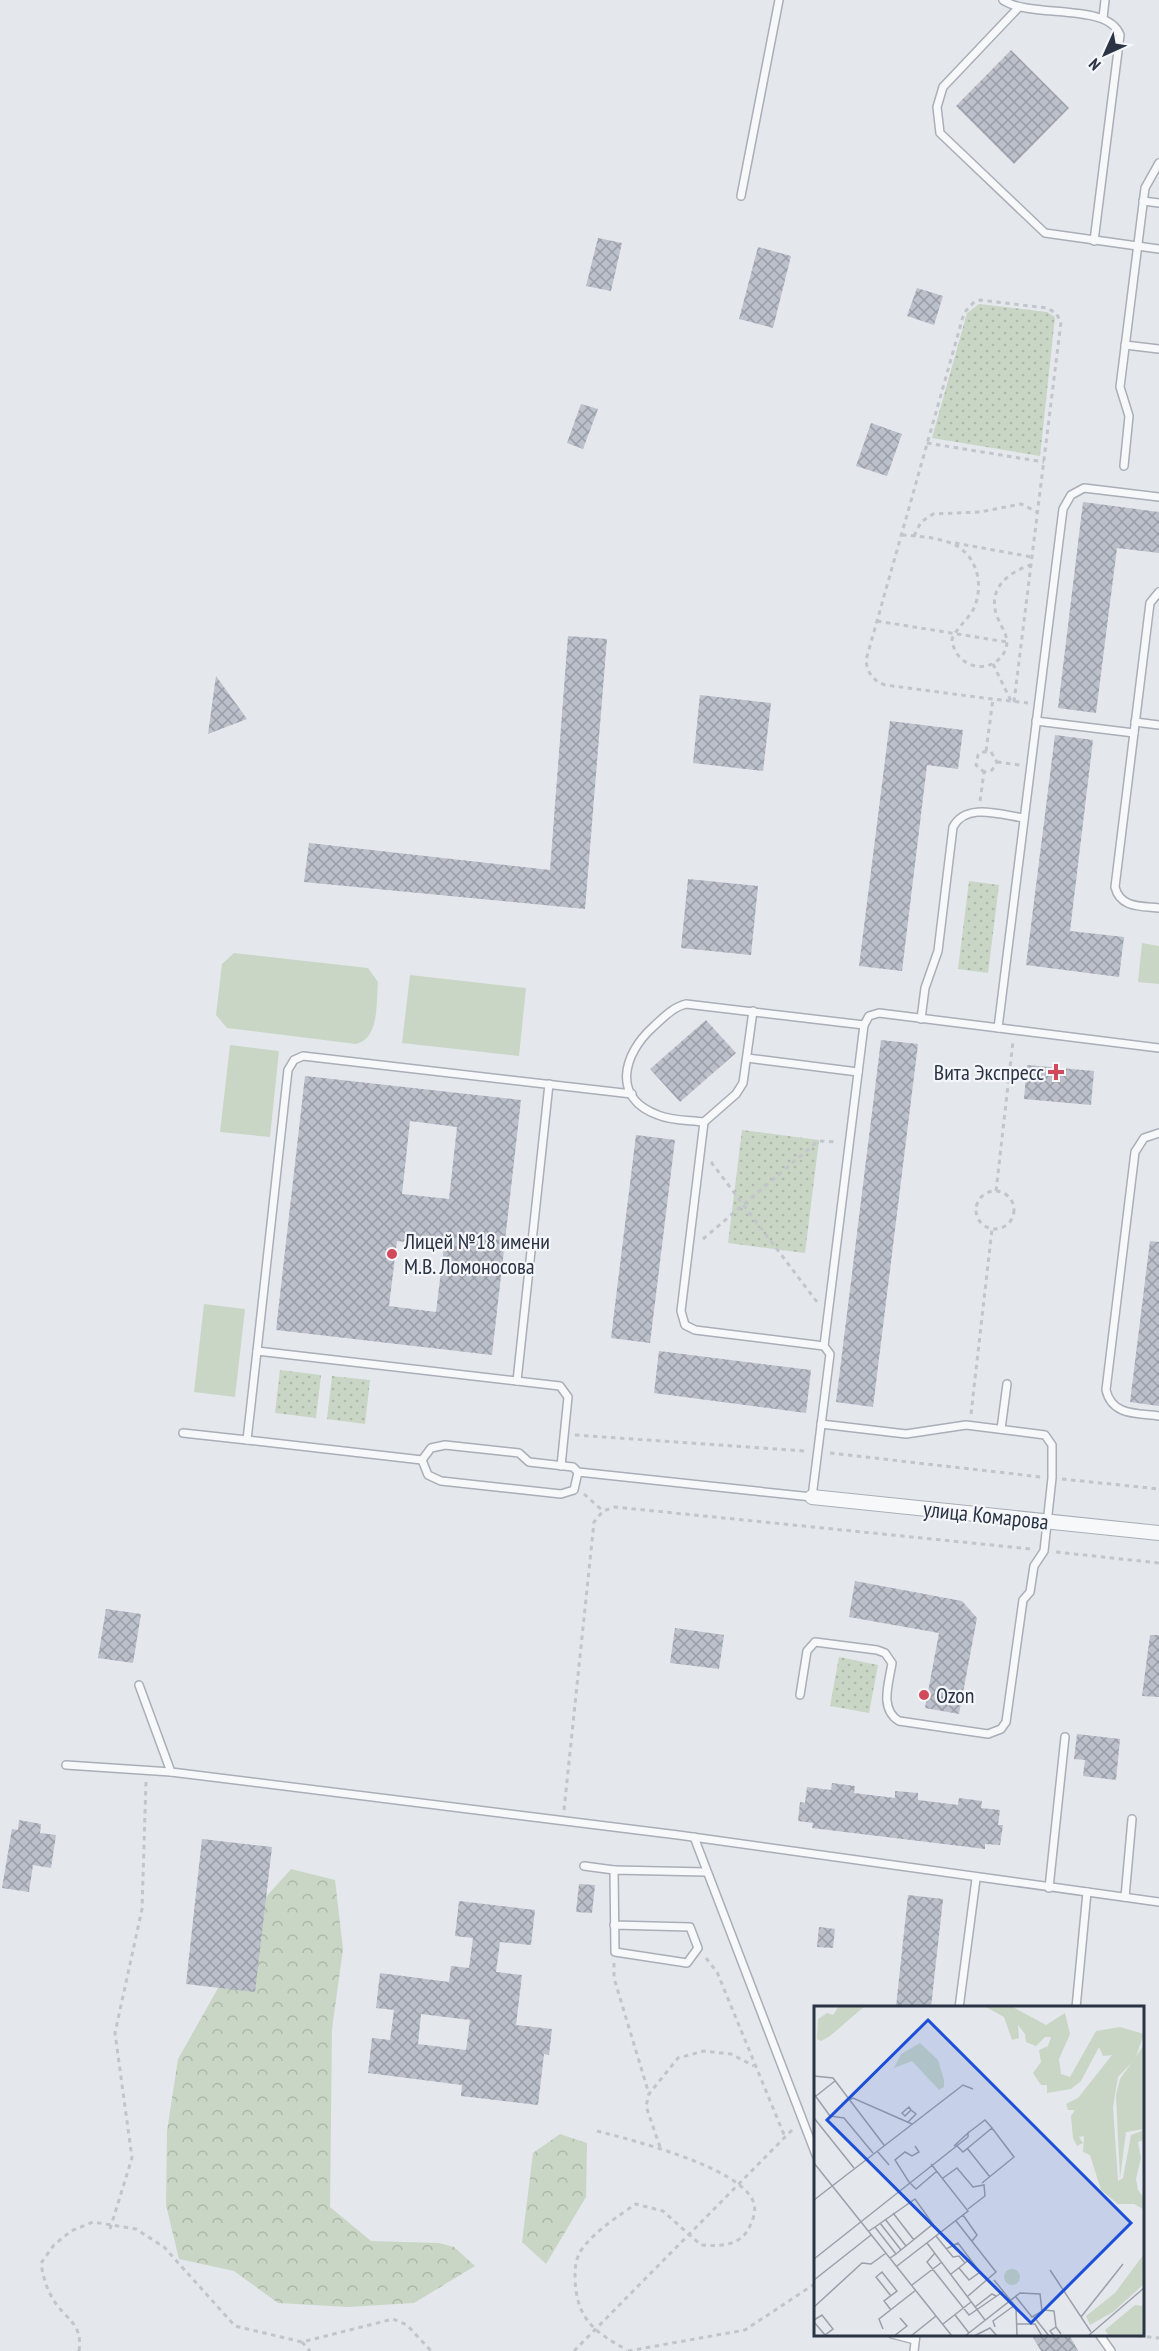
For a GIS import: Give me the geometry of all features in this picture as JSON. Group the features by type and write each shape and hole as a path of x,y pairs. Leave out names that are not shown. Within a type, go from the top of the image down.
{"street":[{"name":"улица Комарова","path":"812,1497 1159,1533"}],"lane":[{"path":"741,196 779,0"},
{"path":"1003,0 1019,7 1103,18 1115,26 1120,35 1094,241"},
{"path":"1103,18 1106,0"},
{"path":"1019,7 943,87 937,106 940,133 1038,229 1052,236 1159,249"},
{"path":"1124,466 1129,420 1120,392 1125,345 1143,201 1147,180 1159,163"},
{"path":"1143,201 1159,202"},
{"path":"1125,345 1159,349"},
{"path":"998,1028 1064,504 1071,495 1084,488 1159,497"},
{"path":"1159,592 1150,603 1115,886 1118,896 1126,903 1159,908"},
{"path":"1036,721 1134,733"},
{"path":"1135,722 1159,726"},
{"path":"921,1019 926,983 938,951 953,827 961,816 979,812 1024,818"},
{"path":"704,1122 657,1115 645,1108 632,1094 625,1077 633,1050 642,1037 677,1006 691,1003 864,1025"},
{"path":"753,1011 744,1078 739,1090 704,1122 681,1311 682,1321 690,1328 824,1346"},
{"path":"422,1460 431,1448 445,1445 519,1453 529,1462 575,1468 578,1472 812,1497 830,1354 824,1346 827,1316 864,1025 869,1016 875,1014 921,1019 1159,1048"},
{"path":"247,1440 288,1070 294,1060 303,1056 632,1094"},
{"path":"747,1058 858,1072"},
{"path":"516,1381 549,1084"},
{"path":"1159,1133 1144,1138 1136,1152 1106,1390 1108,1400 1117,1409 1159,1416"},
{"path":"257,1351 555,1385 564,1389 568,1397 561,1466"},
{"path":"1001,1429 1006,1384"},
{"path":"800,1695 807,1651 815,1642 877,1650 885,1653 892,1664 886,1704 894,1717 944,1727 995,1732 1006,1722 1023,1600 1030,1592 1034,1566 1044,1551 1049,1522 1052,1445 1042,1434 970,1425 906,1434 821,1424"},
{"path":"183,1433 422,1460"},
{"path":"422,1460 428,1475 441,1481 561,1494 571,1492 576,1486 578,1472"},
{"path":"139,1685 171,1772"},
{"path":"1049,1888 1065,1737"},
{"path":"66,1765 171,1772 563,1820 976,1879 1159,1902"},
{"path":"1125,1897 1132,1819"},
{"path":"694,1838 814,2150"},
{"path":"584,1866 614,1870 706,1872"},
{"path":"614,1870 614,1925 615,1952 687,1963 698,1948 690,1927 614,1925"},
{"path":"959,2006 976,1879"},
{"path":"1076,2006 1086,1892"},
{"path":"1100,2336 1111,2351"},
{"path":"914,2351 916,2337"}],"path":[{"path":"1012,701 1061,321 1047,308 980,300 968,307 866,660 871,676 880,683 1038,705"},
{"path":"927,443 1044,462"},
{"path":"914,536 921,522 933,514 980,512 1021,504 1038,512"},
{"path":"902,535 1032,557"},
{"path":"950,542 970,558 979,581 979,591 973,610 954,634 953,644 961,659 976,667 993,664 1004,652 1007,642 995,609 997,590 1010,573 1031,565"},
{"path":"878,621 1007,642"},
{"path":"993,664 1012,701"},
{"path":"986,751 993,699"},
{"path":"986,751 994,754 997,762 993,770 984,772 976,765 976,760 981,752 986,751"},
{"path":"997,762 1031,766"},
{"path":"979,812 984,772"},
{"path":"996,1191 1014,1030"},
{"path":"688,1252 818,1141 849,1144"},
{"path":"701,1149 827,1316"},
{"path":"996,1191 1011,1199 1013,1217 1000,1228 992,1229 983,1225 977,1218 975,1208 979,1199 986,1192 996,1191"},
{"path":"970,1425 992,1229"},
{"path":"564,1434 818,1452 1159,1489"},
{"path":"576,1486 603,1511"},
{"path":"563,1820 594,1522 603,1511 615,1507 1159,1563"},
{"path":"110,2229 132,2158 115,2033 142,1909 146,1770"},
{"path":"698,1948 717,1972 785,2137"},
{"path":"615,1952 614,1978 649,2094"},
{"path":"660,2147 646,2106 649,2094 678,2058 704,2051 731,2054 756,2067"},
{"path":"574,2351 802,2120"},
{"path":"597,2131 660,2147 739,2184 754,2203 754,2217 745,2235 733,2244 701,2245 663,2211 636,2204 583,2248 574,2265 576,2298 581,2311 594,2330 628,2351 745,2330 814,2284"},
{"path":"79,2351 81,2338 71,2319 53,2301 43,2277 41,2263 54,2245 71,2231 93,2222 136,2229 164,2247 235,2326 302,2342 393,2319 407,2325 431,2351"},
{"path":"1140,2336 1159,2338"},
{"path":"302,2342 310,2351"}],"green space":[{"path":"979,304 1047,312 1055,317 1040,456 932,438 967,313"},
{"path":"969,881 999,885 988,973 958,969"},
{"path":"1142,943 1159,946 1159,984 1138,982"},
{"path":"234,953 368,968 378,982 375,1018 369,1035 356,1044 227,1028 216,1015 222,964"},
{"path":"410,975 526,988 519,1056 402,1043"},
{"path":"230,1045 279,1051 270,1137 220,1132"},
{"path":"742,1130 819,1140 805,1253 728,1243"},
{"path":"204,1304 245,1309 235,1397 194,1392"},
{"path":"280,1370 321,1375 316,1418 275,1413"},
{"path":"332,1376 370,1380 365,1424 327,1419"},
{"path":"839,1657 878,1665 869,1713 830,1706"},
{"path":"291,1869 335,1880 343,1949 332,2029 330,2207 371,2241 439,2243 454,2247 475,2266 414,2303 348,2307 278,2303 234,2271 179,2259 166,2205 167,2131 178,2059 226,1974 255,1909"},
{"path":"560,2134 587,2143 586,2197 546,2264 522,2242 533,2153"}],"building":[{"path":"1011,50 1069,108 1014,164 956,106"},
{"path":"598,238 622,243 611,291 586,286"},
{"path":"758,247 791,256 773,328 739,319"},
{"path":"917,288 943,296 934,325 907,316"},
{"path":"581,404 598,409 583,449 567,443"},
{"path":"871,423 902,434 887,476 856,466"},
{"path":"1083,502 1159,512 1159,553 1117,548 1096,713 1058,708"},
{"path":"568,636 607,639 585,909 304,882 309,843 550,870"},
{"path":"216,676 247,719 208,734"},
{"path":"700,695 771,703 763,771 693,763"},
{"path":"890,721 963,730 958,769 927,765 902,971 859,966"},
{"path":"1055,735 1093,740 1070,931 1124,937 1119,977 1026,965"},
{"path":"688,879 758,886 751,955 681,948"},
{"path":"706,1020 736,1053 680,1102 650,1069"},
{"path":"881,1040 918,1044 873,1407 836,1402"},
{"path":"1027,1065 1094,1071 1091,1105 1024,1099"},
{"path":"305,1076 521,1100 492,1355 276,1330","holes":["410,1121 457,1127 449,1199 402,1194","397,1241 444,1246 436,1312 389,1306"]},
{"path":"636,1135 675,1140 650,1343 611,1338"},
{"path":"1150,1241 1159,1242 1159,1406 1130,1402"},
{"path":"659,1351 811,1370 806,1413 654,1393"},
{"path":"855,1581 962,1601 977,1618 959,1714 925,1708 939,1633 849,1617"},
{"path":"106,1609 141,1614 133,1663 98,1658"},
{"path":"675,1628 724,1635 719,1669 670,1663"},
{"path":"1150,1635 1159,1635 1159,1697 1142,1696"},
{"path":"1077,1734 1120,1739 1116,1780 1083,1776 1085,1760 1074,1759"},
{"path":"832,1783 855,1786 854,1793 895,1798 895,1791 918,1793 918,1800 958,1805 959,1798 982,1801 981,1808 1000,1810 998,1825 1003,1825 1000,1845 985,1844 985,1849 812,1828 813,1823 798,1821 800,1802 805,1803 807,1787 831,1790"},
{"path":"19,1820 41,1824 40,1833 56,1835 51,1868 33,1865 29,1892 2,1888 12,1829 18,1830"},
{"path":"202,1839 272,1847 255,1992 186,1984"},
{"path":"579,1884 595,1885 592,1913 576,1912"},
{"path":"908,1895 943,1899 931,2006 896,2006"},
{"path":"459,1901 535,1910 531,1945 500,1942 496,1972 522,1975 516,2025 552,2029 549,2055 544,2054 538,2105 461,2096 462,2085 368,2073 372,2038 390,2040 394,2010 376,2008 380,1973 449,1982 451,1966 469,1968 473,1938 455,1936","holes":["421,2014 470,2020 466,2050 418,2044"]},
{"path":"819,1927 835,1929 833,1948 817,1947"},
{"path":"1032,2336 1070,2336 1078,2351 1041,2351"}],"place":[{"name":"Вита Экспресс","path":"1056,1072"},
{"name":"Лицей №18 имени М.В. Ломоносова","path":"392,1254"},
{"name":"Ozon","path":"924,1695"}]}
